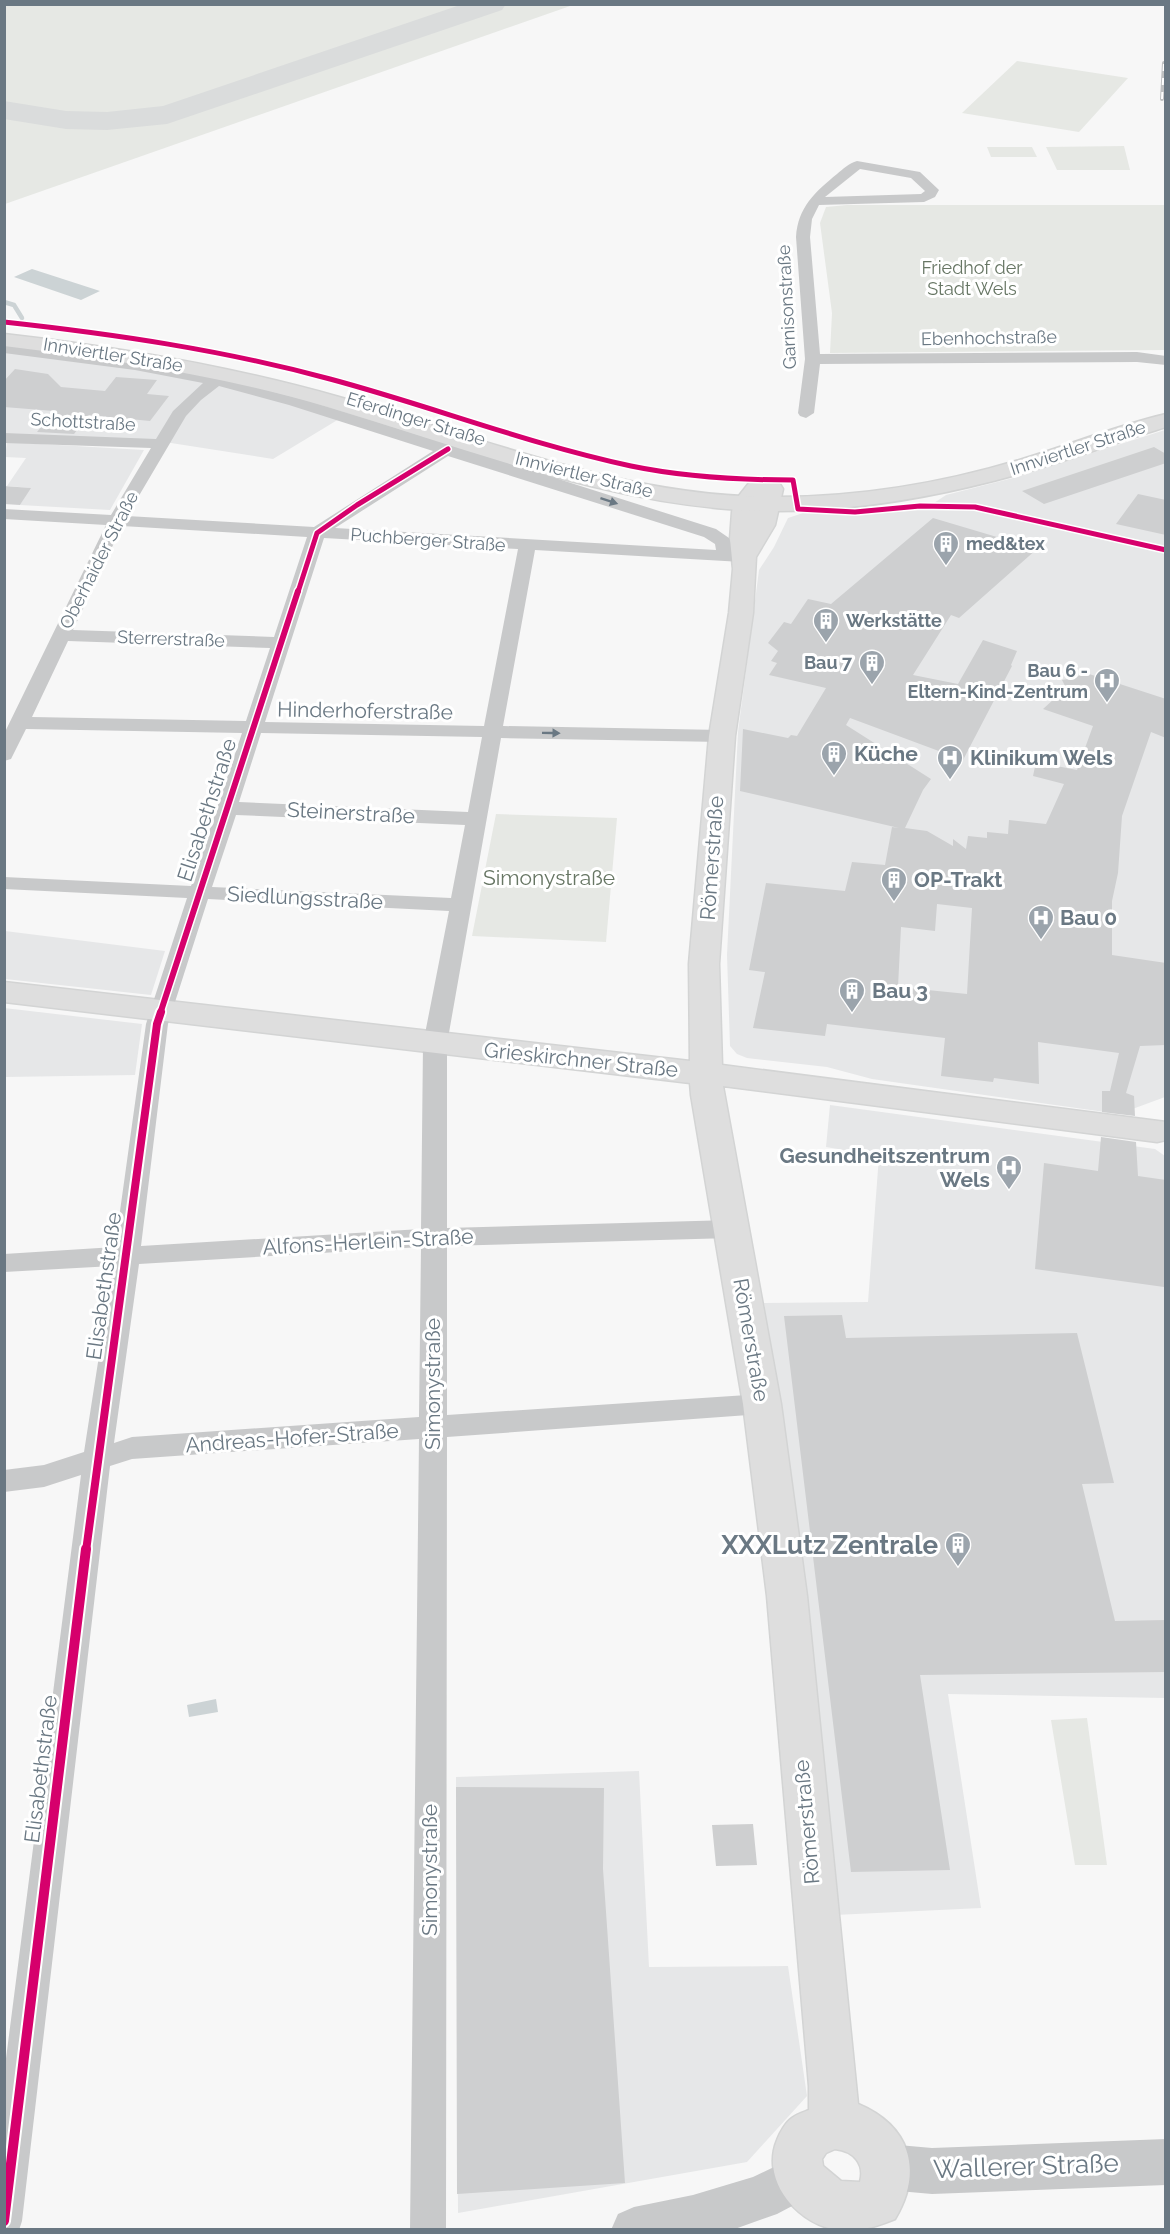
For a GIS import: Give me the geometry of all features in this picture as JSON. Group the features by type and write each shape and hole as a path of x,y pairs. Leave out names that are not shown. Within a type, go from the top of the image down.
{"main road":[{"name":"Innviertler Straße","path":"4,329 139,345 207,357 346,391 599,467 761,496 914,478 999,458 1120,417 1166,405"},
{"name":"Innviertler Straße","path":"4,340 129,356 194,368 330,401 588,480 681,497 888,496 964,482 1018,468 1166,420"},
{"name":"Römerstraße","path":"761,496 735,557 741,613 722,736 704,964 705,1074 762,1404 787,1596 833,2086 834,2124"},
{"name":"Grieskirchner Straße","path":"4,992 705,1074 1163,1131"},
{"path":"834,2124 855,2127 871,2137 881,2151 886,2167 887,2181 882,2195 860,2222 817,2208 803,2194 797,2179 796,2155 804,2140 819,2128 834,2124"}],"street":[{"name":"Garnisonstraße","path":"806,413 813,359 803,225 815,201 857,165 915,175 932,190 924,198 815,201"},
{"name":"Eferdinger Straße","path":"4,348 135,365 216,381 295,402 710,533 723,542 735,557"},
{"name":"Ebenhochstraße","path":"813,359 1137,357 1166,361"},
{"name":"Oberhaider Straße","path":"4,755 116,521 179,414 195,396 216,381"},
{"name":"Schottstraße","path":"4,438 160,444"},
{"path":"317,533 357,505 448,449"},
{"name":"Puchberger Straße","path":"4,514 735,557"},
{"name":"Elisabethstraße","path":"4,2221 97,1461 127,1256 157,1024 317,533"},
{"name":"Simonystraße","path":"428,2229 435,1044 526,546"},
{"name":"Sterrerstraße","path":"61,635 281,643"},
{"name":"Hinderhoferstraße","path":"20,723 722,736"},
{"name":"Steinerstraße","path":"226,808 476,819"},
{"name":"Siedlungsstraße","path":"4,883 461,905"},
{"name":"Alfons-Herlein-Straße","path":"4,1263 434,1237 731,1229"},
{"name":"Andreas-Hofer-Straße","path":"4,1480 45,1476 132,1449 762,1404"},
{"name":"Wallerer Straße","path":"886,2167 933,2171 1051,2164 1166,2162"},
{"path":"634,2229 693,2218 761,2198 797,2179"}],"shaded area":[{"path":"32,269 100,291 81,300 14,277"},
{"path":"4,345 290,396 349,413 273,459 171,443 5,434"},
{"name":"Klinikum Wels","path":"1165,430 1165,1097 1119,1114 872,1079 827,1067 747,1058 737,1054 730,1046 727,955 738,732 759,570 774,547 788,518 806,512 856,515 925,509 946,495 1013,478"},
{"path":"7,442 144,450 110,510 20,505 30,488 7,486 26,458 5,457"},
{"path":"5,931 165,951 151,995 5,979"},
{"path":"4,1008 142,1024 135,1075 5,1077"},
{"path":"830,1105 1155,1149 1165,1156 1165,1698 948,1694 981,1908 835,1915 764,1303 868,1302 879,1156 826,1147"},
{"path":"216,1699 218,1712 189,1717 187,1705"},
{"path":"639,1771 649,1967 788,1966 807,2096 747,2162 458,2213 456,1777"}],"green space":[{"path":"5,4 573,4 573,5 5,204"},
{"path":"1017,61 1128,78 1079,132 962,113"},
{"path":"1124,146 1130,170 1057,170 1046,147"},
{"path":"987,147 1032,147 1037,157 991,157"},
{"name":"Friedhof der Stadt Wels","path":"847,205 1165,205 1165,350 830,353 832,313 820,223 826,207"},
{"name":"Simonystraße","path":"496,814 617,818 606,942 472,936"},
{"path":"1087,1718 1107,1865 1075,1865 1051,1720"}],"building":[{"path":"15,369 48,374 61,387 105,391 116,377 157,380 147,394 169,396 150,421 89,415 74,434 37,432 54,411 4,407 4,381"},
{"path":"1154,447 1166,454 1166,463 1044,504 1022,491"},
{"path":"4,486 31,488 20,505 4,504"},
{"path":"1138,494 1166,500 1166,535 1116,524"},
{"path":"933,518 1037,549 959,618 951,615 913,675 958,684 983,640 1017,651 1012,666 963,760 850,718 846,725 931,779 923,790 905,828 927,831 953,846 953,839 966,849 968,836 987,838 987,832 1008,834 1009,820 1046,824 1064,784 1033,776 1036,762 1077,770 1093,726 1043,709 1066,688 1062,680 1076,678 1083,672 1166,699 1166,738 1151,732 1122,816 1118,873 1112,901 1112,955 1166,963 1166,1045 1140,1046 1126,1093 1134,1096 1135,1116 1102,1112 1102,1091 1110,1091 1119,1053 1038,1042 1039,1084 994,1078 993,1082 941,1076 945,1038 827,1024 825,1036 753,1028 765,972 749,970 766,883 845,891 852,862 885,865 892,827 899,828 740,791 743,729 788,738 791,735 797,736 826,688 769,675 777,663 771,661 778,651 768,643 784,622 791,624 808,599 831,604","holes":["937,904 972,908 967,994 898,987 901,927 935,931"]},
{"path":"1101,1137 1136,1142 1138,1176 1166,1180 1164,1287 1035,1269 1044,1163 1098,1171"},
{"name":"XXXLutz Zentrale","path":"842,1315 846,1338 1077,1333 1114,1483 1082,1484 1115,1621 1166,1620 1166,1672 920,1675 950,1870 851,1872 784,1316"},
{"path":"456,1787 604,1788 603,1869 625,2183 457,2194"},
{"path":"753,1824 757,1865 716,1866 712,1825"}],"waterway":[{"path":"4,302 14,305 22,318"}],"taxiway":[{"path":"4,110 66,120 107,121 167,115 492,4"}],"railway":[{"path":"1162,99 1164,63"}],"cycle path":[{"path":"4,322 168,344 290,369 365,389 574,452 632,466 700,476 793,480 798,509 855,512 920,506 975,507 1166,550"},
{"path":"4,2221 97,1461 157,1024 317,533 357,505 448,449"}],"place":[{"name":"med&tex","path":"946,567"},
{"name":"Werkstätte","path":"826,644"},
{"name":"Bau 7","path":"872,686"},
{"name":"Bau 6 - Eltern-Kind-Zentrum","path":"1107,704"},
{"name":"Küche","path":"834,777"},
{"name":"Klinikum Wels","path":"950,781"},
{"name":"OP-Trakt","path":"894,903"},
{"name":"Bau 0","path":"1041,941"},
{"name":"Bau 3","path":"852,1014"},
{"name":"Gesundheitszentrum Wels","path":"1009,1191"},
{"name":"XXXLutz Zentrale","path":"958,1568"}]}
